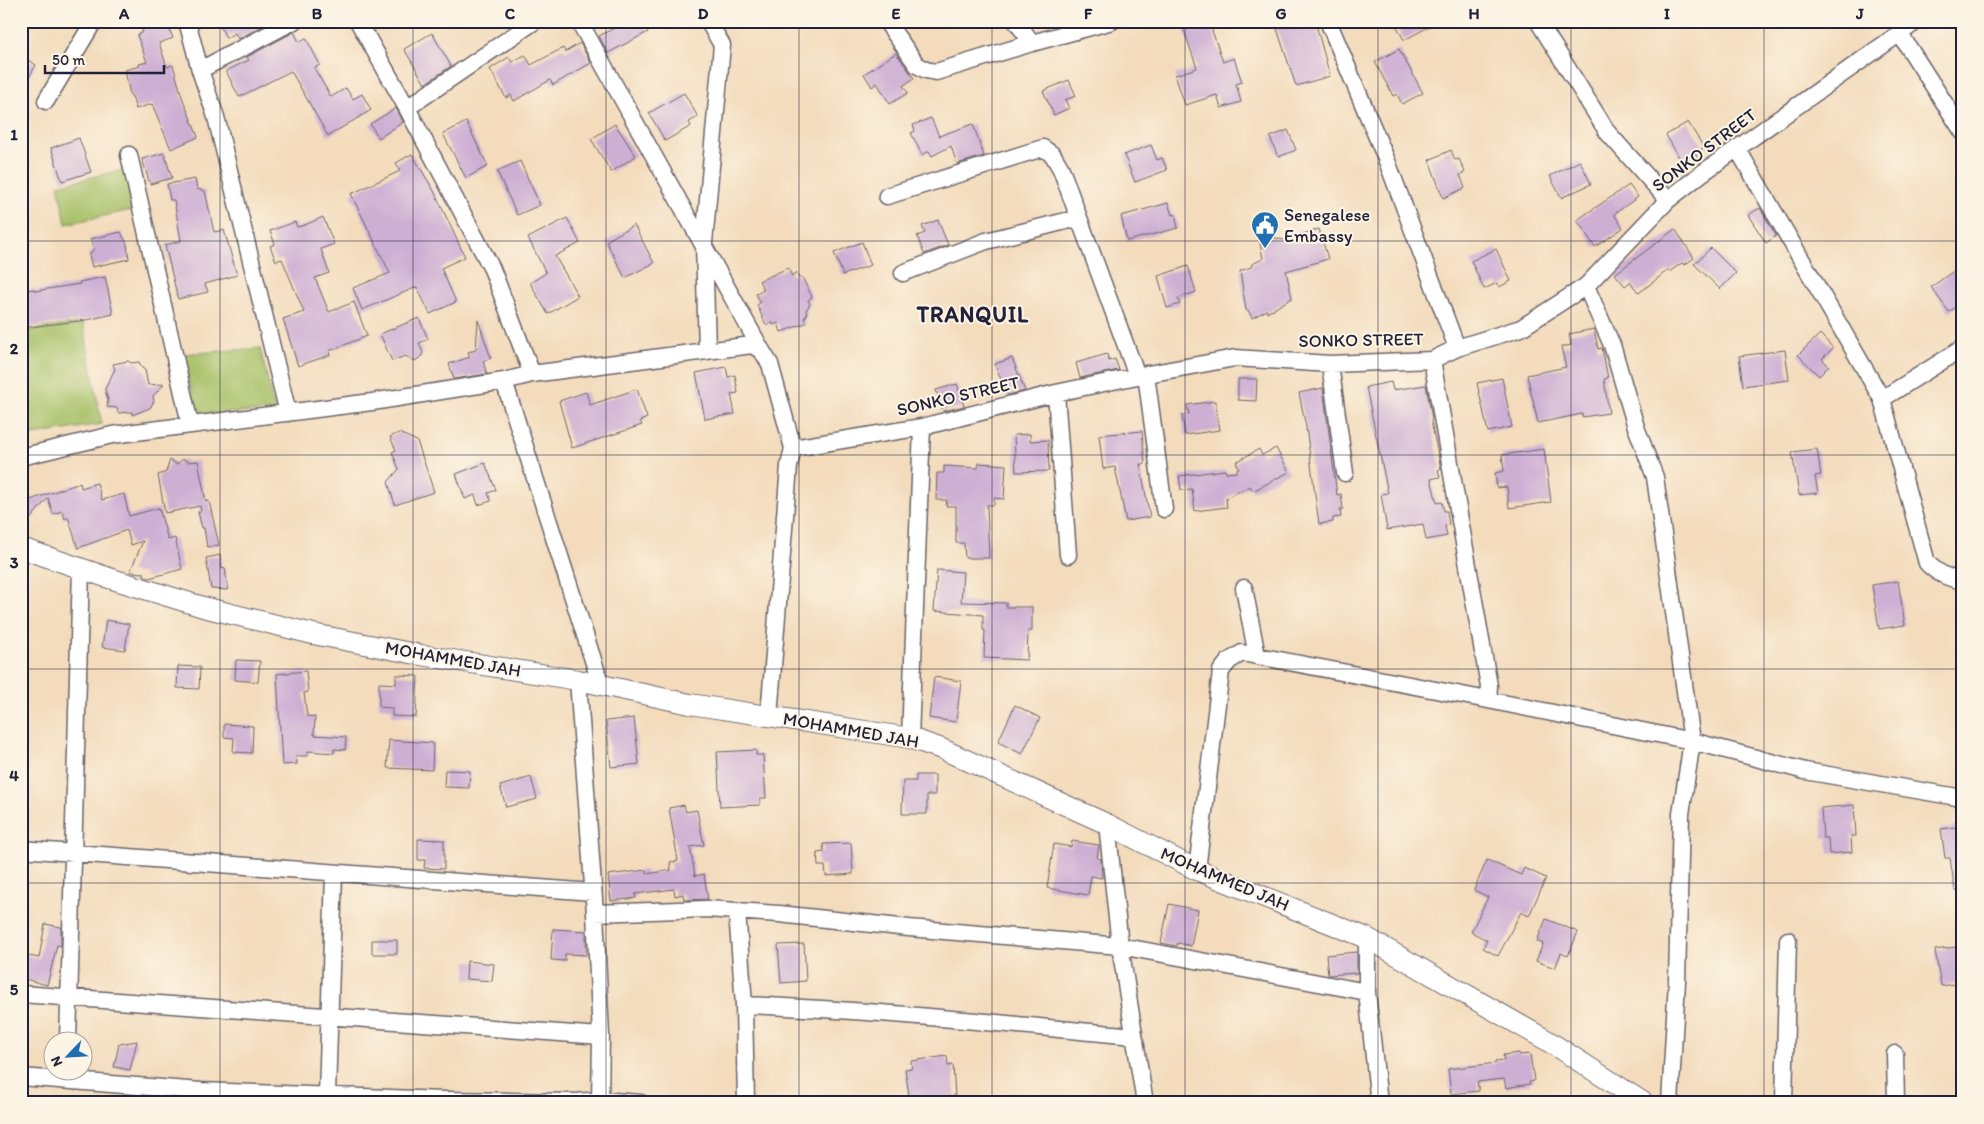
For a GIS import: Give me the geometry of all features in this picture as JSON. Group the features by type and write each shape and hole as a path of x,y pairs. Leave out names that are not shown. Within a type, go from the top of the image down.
{"street":[{"path":"46,101 94,21"},
{"path":"187,21 200,70 216,117 288,413"},
{"path":"200,70 294,21"},
{"path":"358,21 407,108 492,270 532,374"},
{"path":"407,108 535,21"},
{"path":"580,21 770,364 793,448 789,466 769,716"},
{"path":"707,350 705,247 722,46 708,21"},
{"path":"886,21 917,65 936,72 1112,21"},
{"path":"1016,21 1032,43"},
{"path":"1328,21 1387,161 1457,348"},
{"path":"1538,21 1608,133 1668,200"},
{"name":"SONKO STREET","path":"793,448 922,427 1056,393 1235,358 1330,364 1432,360 1457,348 1521,328 1586,286 1668,200 1737,148 1917,21"},
{"path":"1900,34 1963,132"},
{"path":"887,196 1043,148 1053,155 1061,169 1078,218 1141,375 1164,509"},
{"path":"1737,148 1882,399 1927,563 1937,573 1949,578 1963,580"},
{"path":"129,155 190,424"},
{"path":"903,273 986,241 1078,218"},
{"path":"1586,286 1612,345 1636,427 1655,477 1692,742 1681,814 1677,981 1670,1103"},
{"path":"21,457 112,435 288,413 504,381 532,374 752,345 762,350"},
{"path":"1882,399 1963,348"},
{"path":"1432,360 1489,686 1488,700"},
{"path":"1330,364 1345,472"},
{"path":"504,381 601,685"},
{"path":"1056,393 1068,555"},
{"path":"910,738 922,427"},
{"name":"MOHAMMED JAH","path":"21,548 203,607 313,634 421,655 578,680 690,704 910,738 942,749 1107,824 1197,870 1367,938 1548,1041 1644,1103"},
{"path":"68,1032 81,568"},
{"path":"1244,588 1257,656"},
{"path":"1197,870 1222,671 1229,661 1242,653 1488,700 1692,742 1804,771 1963,798"},
{"path":"578,680 595,913 601,1036 600,1101"},
{"path":"1107,824 1120,946 1145,1103"},
{"path":"21,849 593,892"},
{"path":"328,1095 334,873"},
{"path":"595,913 707,910 1120,946 1366,992"},
{"path":"737,912 744,1005 746,1103"},
{"path":"1367,938 1366,992 1379,1103"},
{"path":"1784,1103 1788,940"},
{"path":"21,994 601,1036"},
{"path":"744,1005 832,1008 1134,1036"},
{"path":"1895,1054 1896,1103"},
{"path":"21,1077 42,1077"},
{"path":"92,1079 201,1090 482,1102 600,1101 640,1103"}],"green space":[{"path":"127,169 136,209 66,224 58,185"},
{"path":"83,323 102,424 21,437 21,331"},
{"path":"260,348 275,411 197,414 183,354"}],"building":[{"path":"138,21 166,21 173,38 159,43 167,67 173,65 182,97 198,137 171,149 152,104 136,109 130,95 125,70 147,62 137,35 143,32"},
{"path":"218,21 267,21 268,23 238,39 235,33 226,38"},
{"path":"611,21 642,21 648,32 608,53 599,36 614,28"},
{"path":"1294,21 1315,21 1330,76 1296,86 1277,29 1294,24"},
{"path":"1394,21 1440,21 1404,40"},
{"path":"1209,22 1223,62 1234,58 1242,82 1236,84 1241,102 1221,108 1217,95 1185,105 1175,75 1197,68 1184,30"},
{"path":"294,32 299,42 306,38 320,65 314,68 331,97 346,88 353,99 362,94 371,110 328,136 291,71 239,97 226,71 249,60 247,57"},
{"path":"432,33 451,66 425,84 404,49"},
{"path":"580,43 591,63 553,85 550,80 514,101 511,95 506,98 490,69 509,57 512,62 525,55 531,65 563,48 565,52"},
{"path":"1399,49 1423,93 1402,104 1397,94 1393,96 1375,62"},
{"path":"896,53 914,78 903,86 908,93 890,104 877,83 872,87 864,74"},
{"path":"21,56 36,65 21,91"},
{"path":"1069,80 1076,96 1065,100 1069,108 1054,115 1043,91"},
{"path":"684,93 698,117 689,122 691,126 665,141 649,113"},
{"path":"396,108 403,122 379,138 370,124"},
{"path":"931,118 939,136 973,124 984,156 957,164 951,146 932,156 929,151 922,155 911,133 915,131 913,125"},
{"path":"466,122 488,166 466,178 443,134"},
{"path":"1688,122 1704,148 1695,153 1698,159 1685,167 1666,135"},
{"path":"615,124 636,156 611,172 591,139"},
{"path":"1288,130 1296,150 1278,157 1270,137"},
{"path":"79,138 91,172 62,181 51,148"},
{"path":"1151,145 1157,160 1162,158 1167,170 1135,182 1124,155"},
{"path":"1451,150 1455,160 1459,159 1465,172 1460,175 1465,188 1443,198 1429,160"},
{"path":"164,153 172,178 150,184 142,159"},
{"path":"412,154 434,191 465,257 441,268 456,302 430,314 417,287 362,310 353,288 390,273 351,194 400,171 396,163"},
{"path":"520,161 540,205 517,215 497,171"},
{"path":"1580,161 1591,184 1561,198 1550,176"},
{"path":"195,179 197,189 205,191 214,232 224,230 237,275 205,284 208,292 178,299 165,245 181,241 174,200 170,200 167,184"},
{"path":"1629,185 1638,197 1614,214 1623,228 1595,247 1577,220"},
{"path":"1168,203 1172,215 1175,214 1178,228 1127,241 1121,216"},
{"path":"1760,208 1776,236 1766,243 1748,215"},
{"path":"323,217 334,244 321,249 329,273 315,278 329,312 354,302 367,336 329,351 330,355 298,366 283,319 304,312 282,259 276,261 270,246 275,244 270,231 295,222 297,227 305,225"},
{"path":"567,218 580,243 555,256 578,296 548,314 530,283 546,273 528,238"},
{"path":"938,220 948,245 924,254 917,236 925,233 922,226"},
{"path":"634,225 654,263 625,278 606,241"},
{"path":"1319,229 1328,259 1286,271 1292,298 1267,313 1267,310 1252,318 1246,310 1240,271 1251,267 1252,264 1263,259 1260,243 1266,235 1283,240"},
{"path":"1675,229 1694,258 1684,265 1682,263 1669,272 1668,270 1639,293 1630,282 1625,286 1615,274"},
{"path":"121,232 127,244 129,259 92,267 89,255 94,249 90,239"},
{"path":"862,242 871,265 843,275 834,253"},
{"path":"1711,248 1736,273 1720,289 1694,264"},
{"path":"1496,249 1511,281 1499,287 1497,283 1484,289 1471,261"},
{"path":"1188,266 1196,292 1178,298 1180,304 1167,308 1158,276"},
{"path":"788,268 792,276 796,272 799,278 802,277 812,297 808,300 810,304 806,310 807,315 804,318 806,323 781,332 778,323 773,325 772,322 766,325 757,305 760,303 756,294 764,290 759,281"},
{"path":"1955,270 1963,281 1963,302 1949,312 1931,287"},
{"path":"105,277 113,314 87,320 21,328 21,291 34,289 35,291 80,284 79,282"},
{"path":"419,318 428,339 419,343 423,353 421,357 415,361 405,356 392,361 380,334"},
{"path":"478,320 491,358 483,361 487,374 454,379 449,364 470,357 468,352 476,350"},
{"path":"1594,329 1598,349 1602,348 1608,378 1604,379 1609,413 1582,417 1582,414 1538,423 1527,375 1566,367 1561,347 1571,345 1569,334"},
{"path":"1820,334 1833,348 1822,359 1829,366 1819,376 1798,355"},
{"path":"1785,350 1789,380 1743,386 1739,356"},
{"path":"1107,354 1109,361 1115,359 1119,370 1080,378 1076,363"},
{"path":"1012,358 1025,391 1007,395 995,364"},
{"path":"128,361 131,363 139,362 145,370 148,385 164,384 153,396 154,401 150,408 132,415 132,412 118,413 117,408 107,407 108,400 105,389 115,369 113,364"},
{"path":"726,367 728,377 735,375 738,393 731,394 735,414 705,419 696,373"},
{"path":"1502,378 1512,427 1488,432 1477,383"},
{"path":"1238,379 1257,379 1256,401 1238,400"},
{"path":"1391,382 1393,390 1426,385 1441,469 1438,470 1440,477 1431,479 1437,503 1442,502 1444,511 1447,511 1449,525 1445,526 1447,536 1426,540 1423,524 1387,530 1381,494 1388,493 1366,387"},
{"path":"957,384 964,406 943,411 936,390"},
{"path":"1323,388 1337,495 1341,494 1343,509 1340,509 1341,517 1333,518 1333,522 1319,524 1306,427 1299,393"},
{"path":"637,389 647,418 640,421 642,425 572,448 559,401 586,392 590,405"},
{"path":"1215,401 1220,430 1185,435 1182,415 1189,414 1187,405"},
{"path":"1142,431 1145,464 1140,464 1150,517 1126,521 1115,467 1103,469 1099,435"},
{"path":"399,433 417,441 434,492 395,505 388,482 399,469 392,452 396,450 390,437"},
{"path":"1030,434 1030,441 1048,440 1049,471 1016,472 1014,435"},
{"path":"1276,448 1289,472 1253,491 1250,486 1226,498 1227,507 1195,511 1192,489 1181,490 1179,476 1225,470 1226,473 1237,472 1237,468 1239,468 1236,462 1259,449 1262,455"},
{"path":"1544,449 1551,502 1509,508 1507,487 1497,488 1495,473 1504,471 1502,455"},
{"path":"1817,449 1821,475 1815,476 1818,493 1799,495 1792,452"},
{"path":"183,459 188,462 198,461 206,502 209,501 219,545 207,547 204,528 202,528 198,512 201,511 200,506 165,513 158,475 166,472 170,460 177,464"},
{"path":"485,463 496,490 488,493 491,501 478,505 475,495 465,499 456,474"},
{"path":"979,463 1006,465 1004,499 994,498 994,505 987,505 989,558 965,558 964,543 956,543 956,506 946,506 947,500 936,500 937,473 944,473 944,466 978,468"},
{"path":"80,483 81,488 97,483 102,500 124,494 129,516 159,508 168,540 175,538 182,569 149,578 144,576 144,573 130,572 143,541 131,545 127,530 78,548 68,517 65,519 62,511 53,514 48,498 21,530 21,503"},
{"path":"220,555 222,569 225,568 228,590 211,589 206,558"},
{"path":"937,570 963,572 961,602 1006,603 1006,607 1032,607 1032,631 1028,631 1027,660 984,658 985,630 983,630 983,615 934,611"},
{"path":"1898,581 1905,625 1879,629 1872,585"},
{"path":"106,620 129,624 125,650 102,647"},
{"path":"236,660 260,661 258,682 235,680"},
{"path":"178,666 200,667 199,689 177,688"},
{"path":"306,671 308,692 304,693 307,716 315,717 314,735 346,737 345,750 334,749 334,753 308,751 308,756 296,756 297,764 282,765 277,674"},
{"path":"396,675 418,676 416,717 392,716 392,708 379,707 379,683 396,684"},
{"path":"934,677 961,681 956,722 929,718"},
{"path":"1015,705 1040,718 1022,754 998,742"},
{"path":"634,718 639,764 611,767 606,721"},
{"path":"224,724 253,726 252,753 233,752 234,738 224,737"},
{"path":"389,740 433,743 432,770 387,768"},
{"path":"756,750 756,755 763,755 766,798 760,798 760,805 720,807 717,752"},
{"path":"445,770 470,771 469,788 444,787"},
{"path":"916,775 935,775 935,795 927,795 927,814 902,814 903,781 916,781"},
{"path":"531,777 537,799 506,807 500,786"},
{"path":"684,805 686,812 697,810 704,845 690,847 695,876 704,874 708,899 684,900 683,894 675,896 674,889 635,894 636,898 611,901 608,875 646,870 647,874 671,870 670,862 678,861 669,808"},
{"path":"1854,805 1856,836 1851,836 1852,852 1829,854 1828,838 1823,838 1821,808"},
{"path":"1963,826 1963,891 1955,891 1950,858 1945,858 1941,829"},
{"path":"418,839 444,840 444,869 424,868 425,860 418,860"},
{"path":"1072,841 1099,845 1097,858 1101,859 1102,878 1091,876 1088,895 1047,888 1054,844 1071,847"},
{"path":"851,843 853,874 826,876 825,866 818,866 817,853 824,852 823,844"},
{"path":"1487,860 1521,875 1524,868 1546,878 1529,916 1521,912 1498,956 1483,948 1487,940 1471,932 1488,897 1474,890"},
{"path":"1169,904 1198,910 1191,946 1178,943 1177,946 1161,943"},
{"path":"1546,919 1578,932 1568,956 1561,953 1555,968 1536,961 1543,944 1537,941"},
{"path":"45,924 61,927 61,946 57,945 47,985 21,978 24,955 39,958"},
{"path":"553,929 586,931 586,955 565,954 565,961 551,960"},
{"path":"372,940 397,940 397,954 372,954"},
{"path":"804,944 806,981 781,983 778,945"},
{"path":"1963,946 1963,983 1941,986 1935,950"},
{"path":"1357,952 1357,973 1328,975 1326,955"},
{"path":"467,961 494,964 492,981 466,979"},
{"path":"137,1041 130,1070 114,1067 119,1044"},
{"path":"1519,1053 1520,1055 1530,1054 1534,1081 1529,1082 1530,1084 1506,1088 1504,1079 1477,1082 1479,1091 1451,1094 1448,1069 1496,1063 1495,1061 1504,1060 1503,1055"},
{"path":"947,1056 948,1066 953,1065 955,1096 910,1102 905,1069 912,1068 911,1061"}],"place":[{"name":"Senegalese Embassy","path":"1265,249"}],"district":[{"name":"TRANQUIL","path":"973,314"}]}
